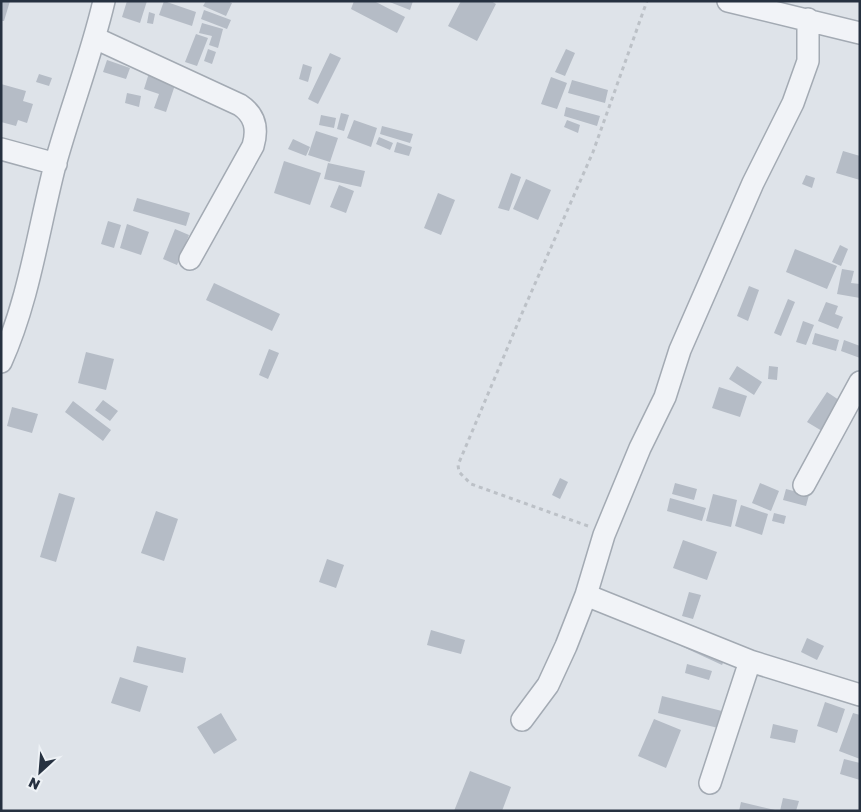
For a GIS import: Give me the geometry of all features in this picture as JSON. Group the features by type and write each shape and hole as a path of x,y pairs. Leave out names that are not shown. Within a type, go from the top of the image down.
{"street":[{"path":"1,362 15,331 56,164 95,38 104,1"},
{"path":"728,1 860,33"},
{"path":"522,720 548,686 586,595 604,535 640,448 665,397 680,350 754,183 792,103 808,61 808,19"},
{"path":"95,38 240,105 249,111 255,123 256,134 253,146 190,259"},
{"path":"1,149 56,164"},
{"path":"804,485 860,382"},
{"path":"586,595 750,661 860,695"},
{"path":"710,784 750,661"}],"path":[{"path":"604,535 577,521 471,484 459,472 458,465 593,152 647,1"}],"building":[{"path":"1,1 10,1 4,21 1,21"},
{"path":"127,1 147,1 140,23 122,17"},
{"path":"164,1 196,12 192,26 159,15"},
{"path":"206,1 227,1 232,3 226,16 203,6"},
{"path":"354,1 374,1 405,17 397,33 351,9"},
{"path":"387,1 413,1 410,10"},
{"path":"461,1 491,1 496,4 477,41 448,26"},
{"path":"204,10 231,20 227,29 201,19"},
{"path":"149,12 155,14 153,24 147,23"},
{"path":"202,23 223,29 218,48 209,45 212,36 199,33"},
{"path":"196,34 208,38 197,66 185,62"},
{"path":"208,49 216,52 212,64 204,61"},
{"path":"566,49 575,53 565,76 555,72"},
{"path":"330,53 341,58 318,104 308,99"},
{"path":"107,60 130,68 126,79 103,72"},
{"path":"303,64 312,67 308,82 299,79"},
{"path":"149,73 176,82 166,112 154,108 159,94 144,89"},
{"path":"39,74 52,78 49,86 36,82"},
{"path":"551,77 567,83 557,109 541,104"},
{"path":"572,80 608,90 605,103 568,93"},
{"path":"1,84 26,91 23,101 33,104 27,123 18,120 16,126 1,122"},
{"path":"127,93 141,96 139,107 125,103"},
{"path":"566,107 600,116 597,126 564,116"},
{"path":"341,113 349,115 344,131 337,129"},
{"path":"321,115 336,118 334,128 319,125"},
{"path":"354,120 377,128 371,147 347,138"},
{"path":"567,120 580,125 578,133 564,127"},
{"path":"382,126 413,134 410,143 380,134"},
{"path":"316,131 338,138 330,162 308,155"},
{"path":"379,137 393,143 390,150 376,144"},
{"path":"293,139 310,147 306,156 288,149"},
{"path":"397,142 412,147 409,156 394,152"},
{"path":"843,151 860,156 860,180 836,173"},
{"path":"284,161 321,173 310,205 274,193"},
{"path":"328,163 365,171 361,187 324,179"},
{"path":"511,173 521,177 509,211 498,208"},
{"path":"806,175 815,178 812,188 802,184"},
{"path":"526,179 551,190 538,220 513,209"},
{"path":"339,185 354,191 346,213 330,207"},
{"path":"438,193 455,200 441,235 424,228"},
{"path":"137,198 190,213 186,226 133,211"},
{"path":"108,221 121,225 114,248 101,244"},
{"path":"127,224 149,232 141,255 120,248"},
{"path":"175,229 189,235 177,265 163,259"},
{"path":"840,245 848,249 841,266 832,262"},
{"path":"795,249 837,266 827,289 786,272"},
{"path":"842,269 854,271 851,283 860,284 860,298 837,294"},
{"path":"214,283 280,314 272,331 206,300"},
{"path":"749,286 759,290 748,321 737,316"},
{"path":"788,299 795,302 781,336 774,333"},
{"path":"826,302 838,306 835,314 843,317 838,329 818,321"},
{"path":"803,321 814,325 806,345 796,342"},
{"path":"815,333 839,340 836,351 812,344"},
{"path":"844,340 860,346 860,358 841,351"},
{"path":"269,349 279,353 268,379 259,375"},
{"path":"86,352 114,359 106,390 78,383"},
{"path":"737,366 762,382 754,395 729,379"},
{"path":"769,366 778,367 777,380 768,379"},
{"path":"719,387 747,396 740,417 712,408"},
{"path":"827,392 842,402 822,431 807,422"},
{"path":"103,400 118,411 110,421 95,410"},
{"path":"73,401 111,430 103,441 65,412"},
{"path":"12,407 38,414 32,433 7,426"},
{"path":"560,478 568,482 560,499 552,495"},
{"path":"675,483 697,489 694,500 672,494"},
{"path":"760,483 779,491 771,511 752,503"},
{"path":"786,489 809,495 806,506 783,500"},
{"path":"59,493 75,498 56,562 40,557"},
{"path":"713,494 737,500 731,527 706,521"},
{"path":"670,498 706,508 702,521 667,511"},
{"path":"741,505 768,514 762,535 735,526"},
{"path":"156,511 178,519 164,561 141,553"},
{"path":"774,513 786,516 784,524 772,521"},
{"path":"683,540 717,552 707,580 673,568"},
{"path":"327,559 344,565 336,588 319,582"},
{"path":"689,592 701,595 693,619 682,616"},
{"path":"431,630 465,640 461,654 427,645"},
{"path":"685,638 726,657 722,665 681,646"},
{"path":"807,638 824,646 817,660 801,652"},
{"path":"137,646 186,658 183,673 133,662"},
{"path":"687,664 712,671 709,680 685,673"},
{"path":"120,677 148,686 140,712 111,703"},
{"path":"662,696 726,712 722,729 658,713"},
{"path":"825,702 845,709 837,733 817,726"},
{"path":"221,713 237,740 214,754 197,727"},
{"path":"853,713 860,715 860,759 839,751"},
{"path":"654,719 681,730 666,768 638,756"},
{"path":"773,724 798,730 795,743 770,738"},
{"path":"844,759 860,763 860,780 840,774"},
{"path":"470,771 511,787 502,811 454,811"},
{"path":"783,798 799,801 796,811 780,811"},
{"path":"741,802 775,810 775,811 739,811"}]}
